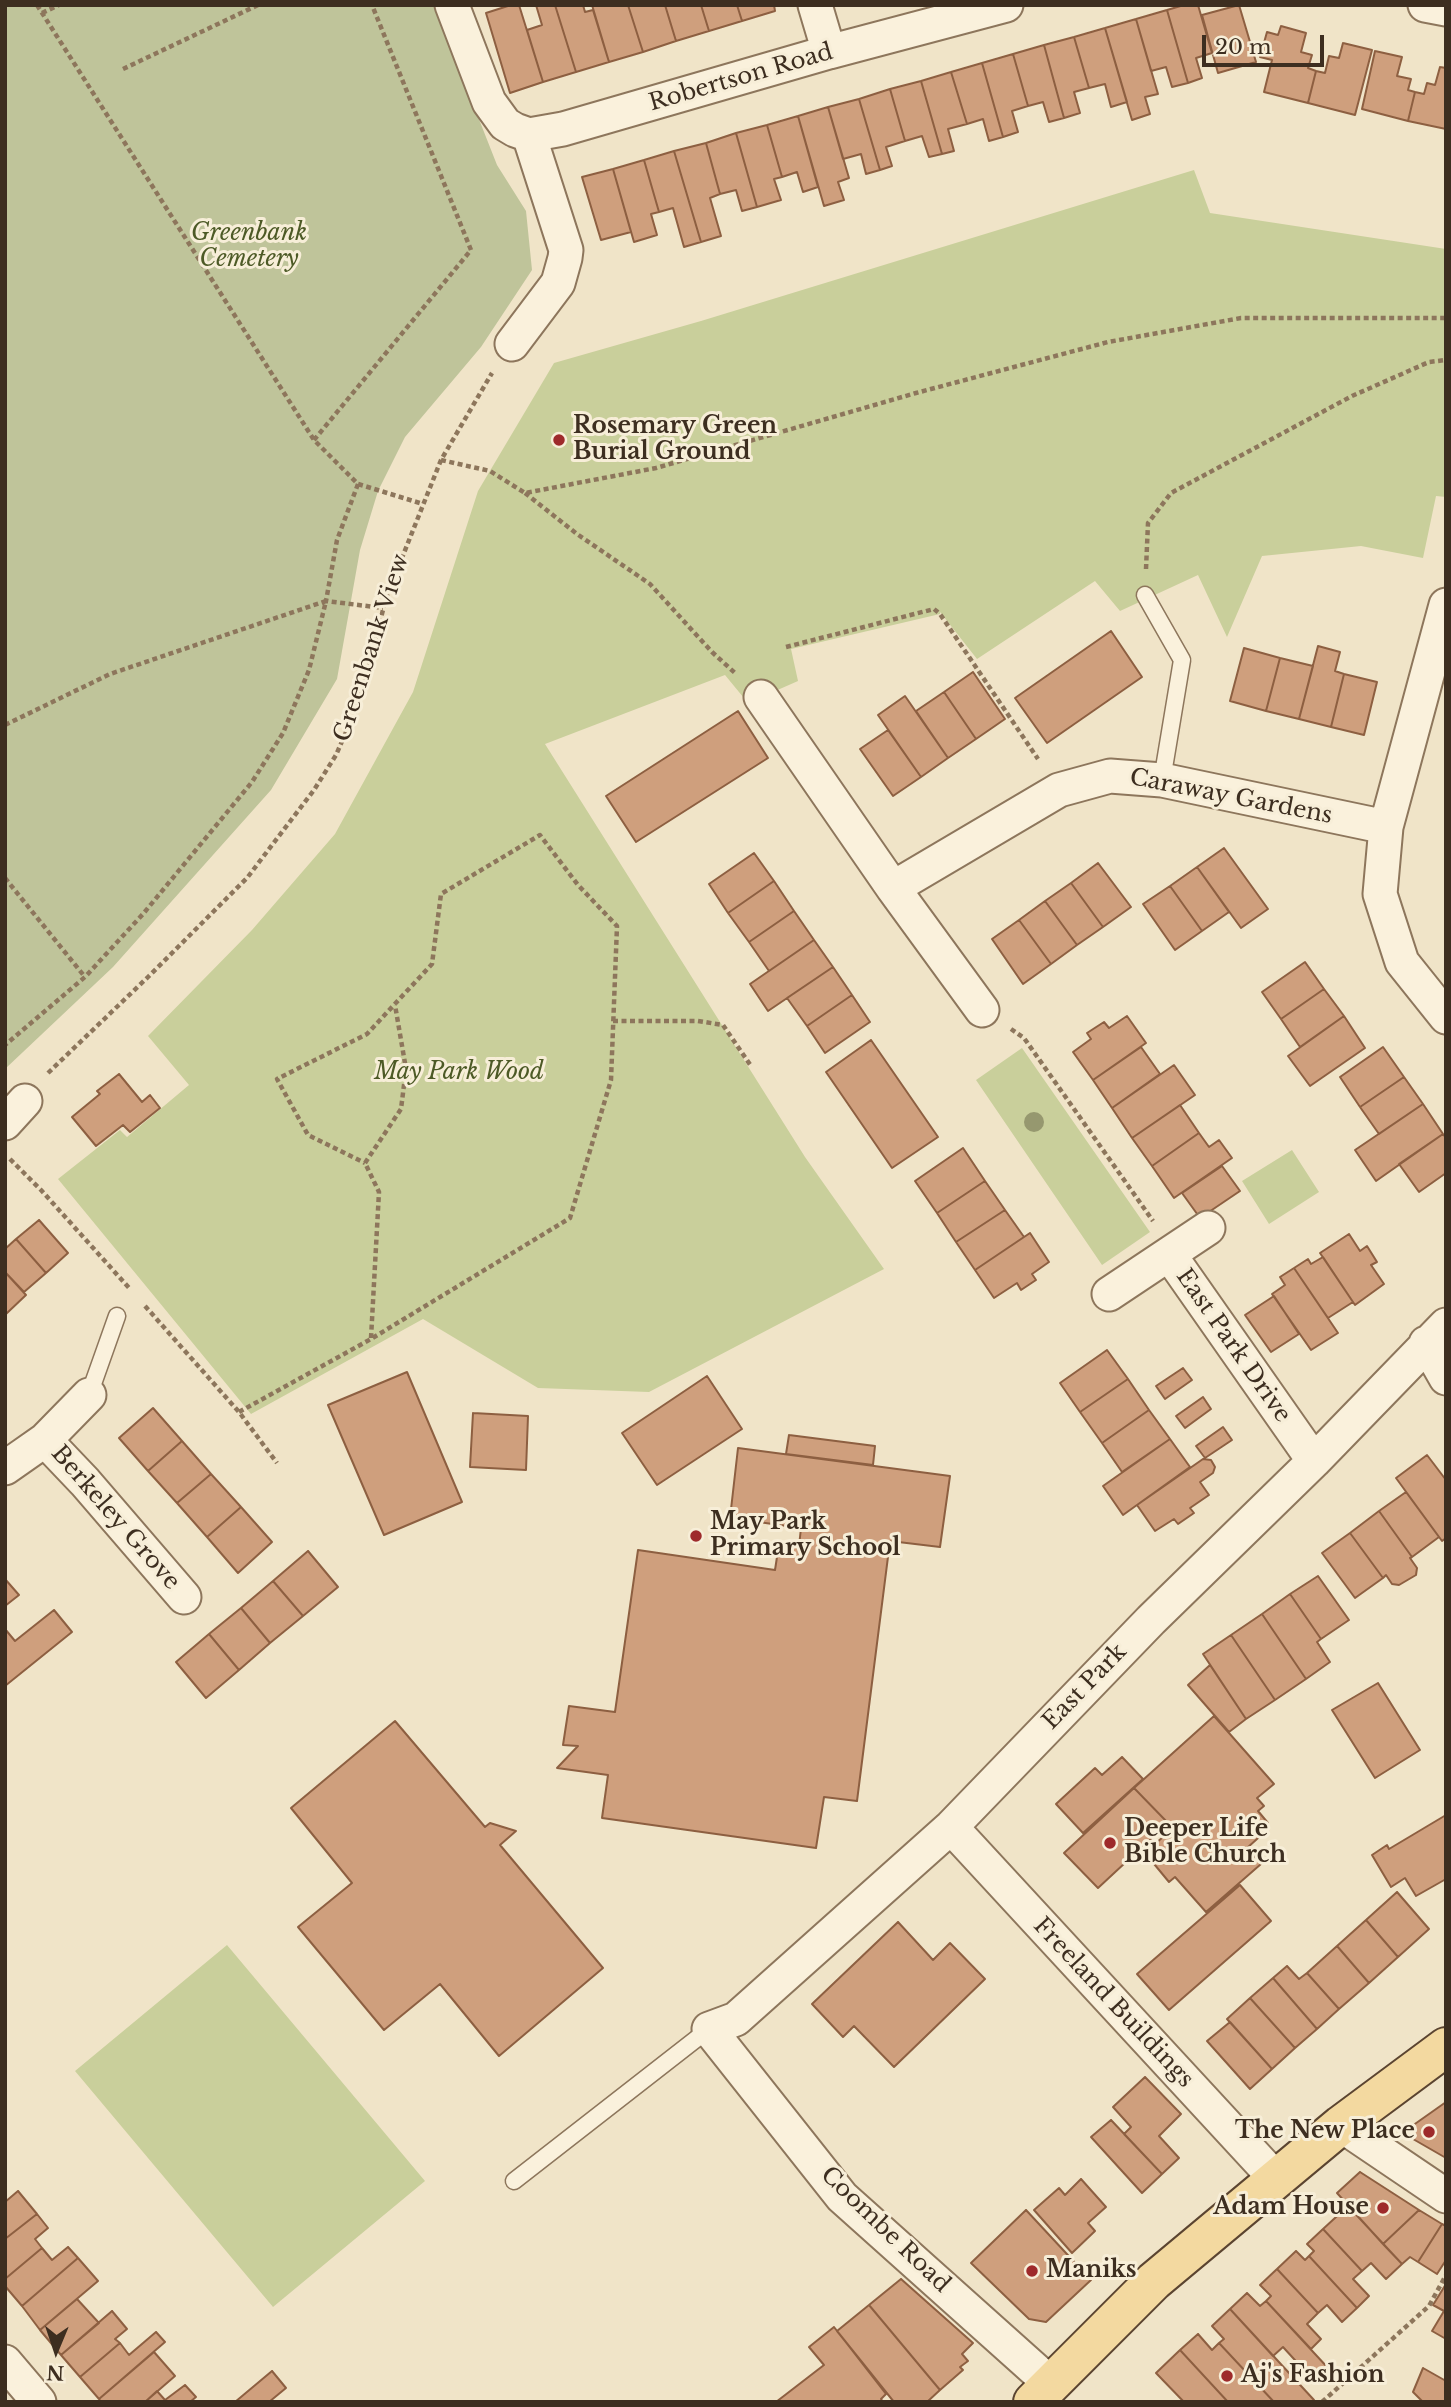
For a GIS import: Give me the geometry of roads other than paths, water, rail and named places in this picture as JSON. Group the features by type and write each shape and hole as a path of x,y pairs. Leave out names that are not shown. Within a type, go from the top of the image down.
{"main road":[{"path":"1042,2393 1154,2281 1341,2126 1446,2047"}],"street":[{"path":"452,5 489,102 505,124 528,135 566,250 558,284 512,344"},
{"path":"815,5 829,52"},
{"name":"Robertson Road","path":"528,135 563,129 829,52 1006,5"},
{"path":"1426,5 1446,9"},
{"path":"1446,605 1386,827 1380,894 1402,962 1446,1017"},
{"path":"761,697 893,888 982,1010"},
{"name":"Caraway Gardens","path":"893,888 1059,790 1110,776 1162,780 1386,827"},
{"path":"1171,1252 1208,1228"},
{"name":"East Park Drive","path":"1109,1294 1171,1252 1314,1461"},
{"path":"1436,1334 1446,1378"},
{"name":"East Park","path":"709,2029 736,2019 951,1827 1151,1620 1314,1461 1436,1334"},
{"name":"Berkeley Grove","path":"5,1468 46,1440 89,1395"},
{"name":"Berkeley Grove","path":"46,1440 184,1597"},
{"name":"Freeland Buildings","path":"951,1827 1276,2179"},
{"name":"Coombe Road","path":"709,2029 842,2197 1042,2393"},
{"path":"1341,2126 1446,2196"},
{"path":"5,2362 39,2402"}],"lane":[{"path":"1145,595 1182,660 1162,780"},
{"path":"89,1395 117,1316"},
{"path":"514,2181 709,2029"}],"place":[{"name":"Rosemary Green Burial Ground","path":"559,440"},
{"name":"May Park Primary School","path":"696,1536"},
{"name":"Deeper Life Bible Church","path":"1110,1843"},
{"name":"The New Place","path":"1429,2132"},
{"name":"Adam House","path":"1383,2208"},
{"name":"Maniks","path":"1032,2271"},
{"name":"Aj's Fashion","path":"1227,2376"}],"park label":[{"name":"Greenbank Cemetery","path":"249,247"},
{"name":"May Park Wood","path":"459,1073"}]}
